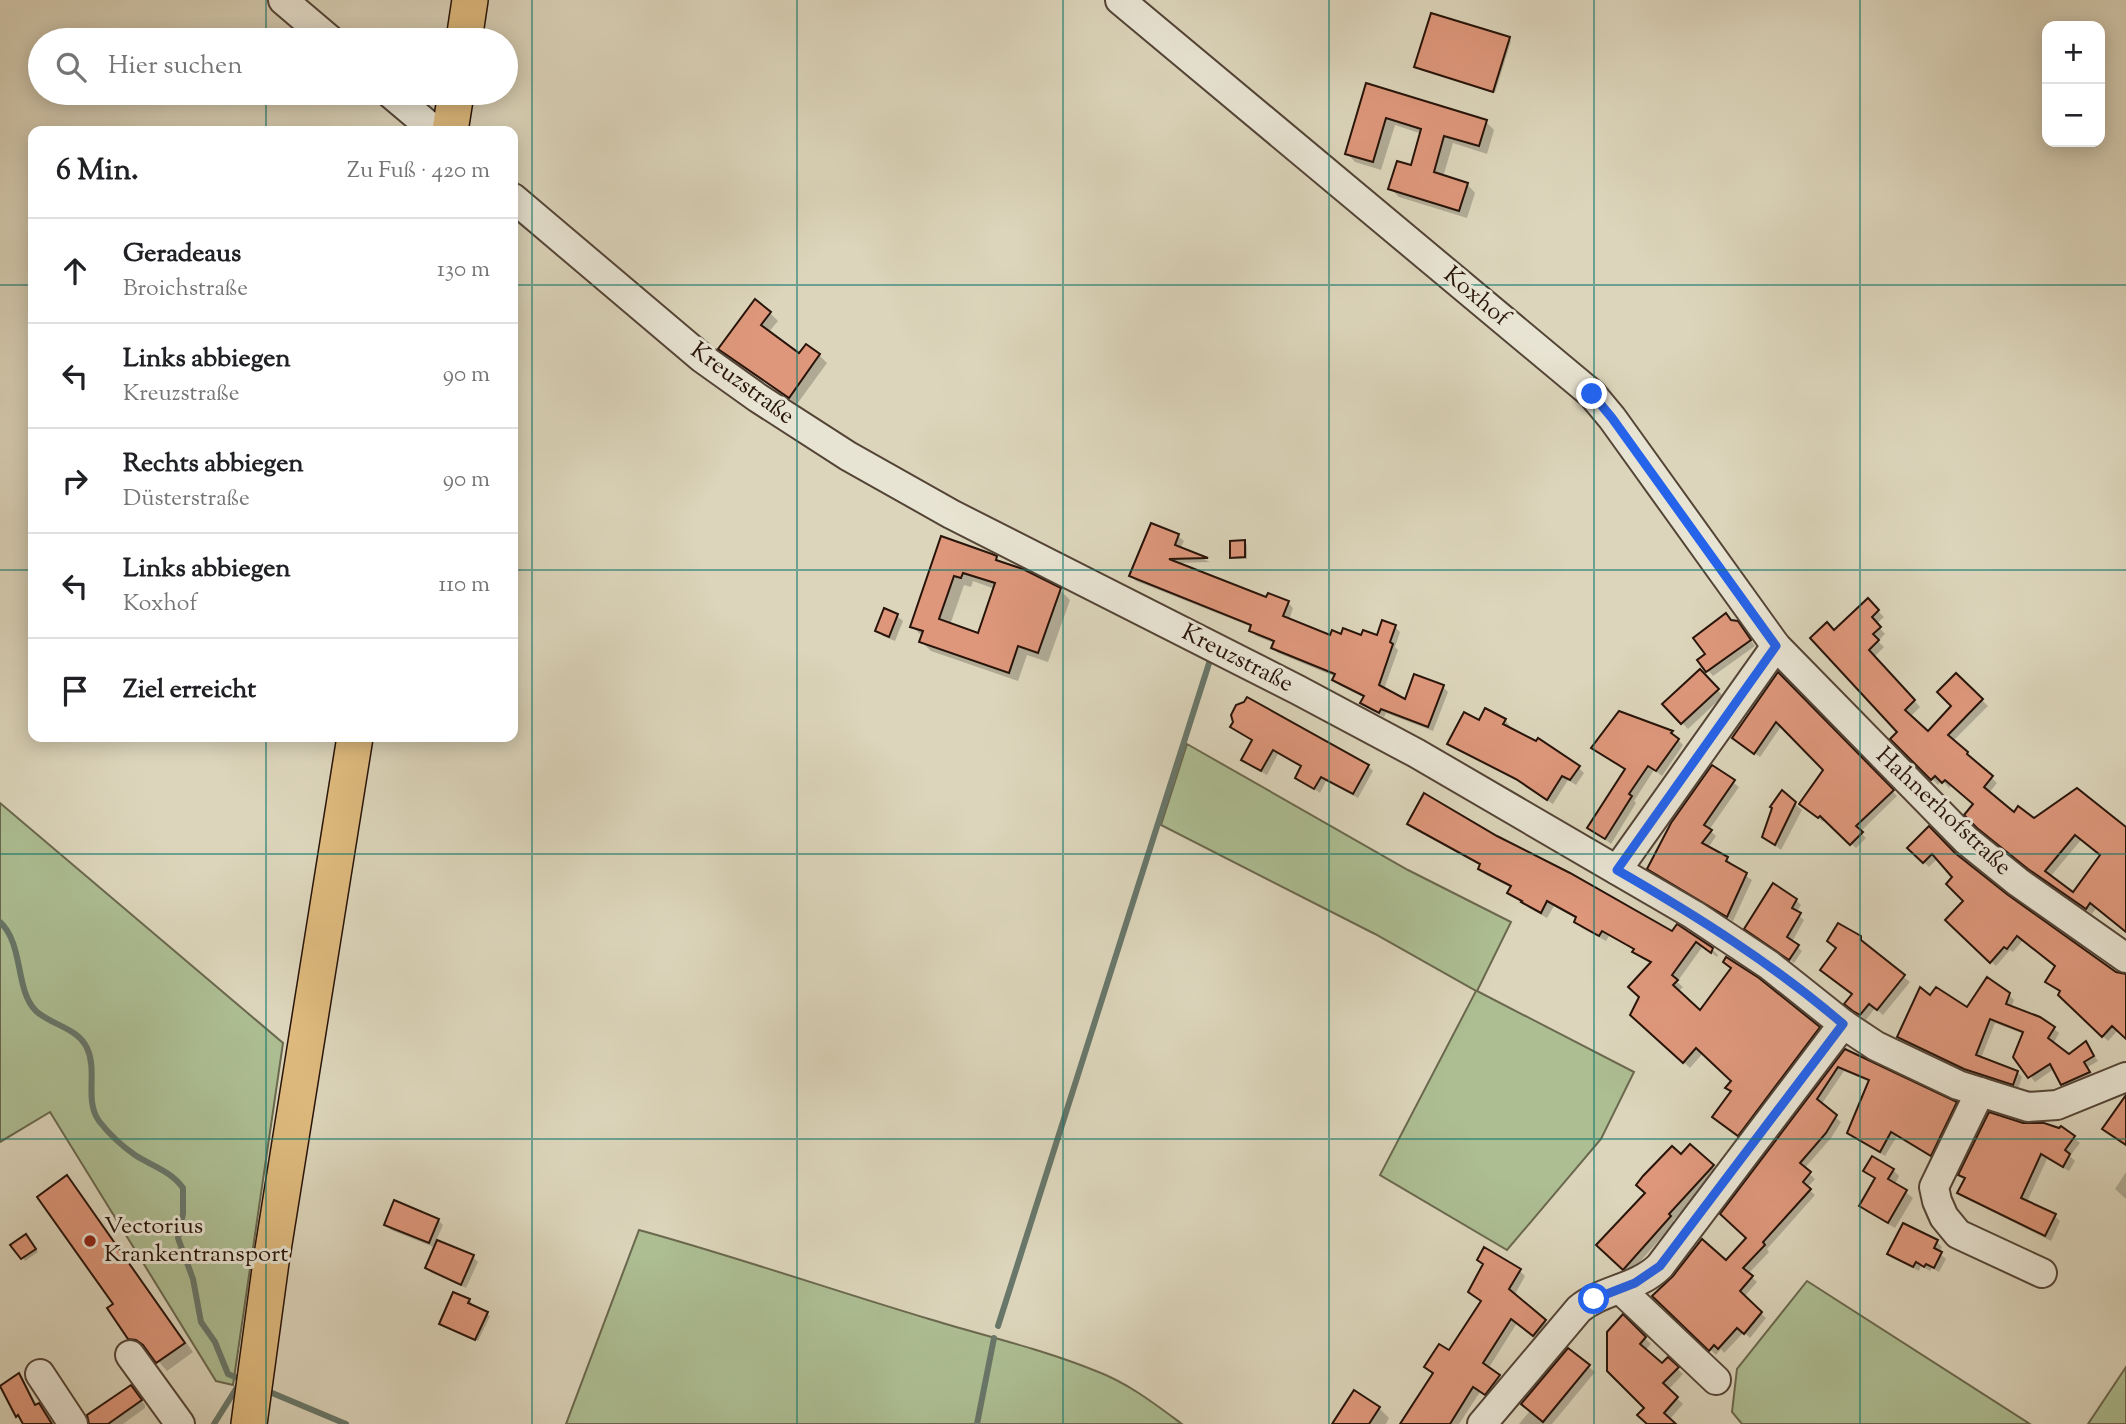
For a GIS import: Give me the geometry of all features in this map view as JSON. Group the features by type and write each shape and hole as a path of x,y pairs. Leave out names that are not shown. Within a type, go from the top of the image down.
{"main road":[{"path":"466,28 470,0"},
{"path":"451,126 454,105"},
{"path":"249,1420 354,742"}],"street":[{"path":"283,0 316,28"},
{"name":"Koxhof","path":"1120,0 1592,394 1776,646"},
{"path":"404,105 429,126"},
{"name":"Kreuzstraße","path":"518,202 702,358 848,456 951,514 1359,722 1617,870 1745,948 1843,1024 1894,1056 1980,1092 2015,1104 2042,1107 2071,1101 2126,1077"},
{"path":"1617,870 1776,646"},
{"name":"Hahnerhofstraße","path":"1776,646 1966,840 2018,882 2126,958"},
{"path":"1482,1424 1574,1314 1594,1299 1642,1280 1660,1266 1843,1024"},
{"path":"1980,1092 1934,1188 1937,1201 1944,1217 1958,1234 2042,1273"},
{"path":"1620,1289 1716,1380"},
{"path":"130,1355 180,1424"},
{"path":"40,1374 73,1424"}],"green space":[{"path":"1187,744 1408,870 1511,922 1477,991 1634,1072 1601,1139 1507,1250 1380,1175 1476,991 1375,934 1161,825"},
{"path":"0,803 283,1043 233,1385 216,1381 50,1112 0,1142"},
{"path":"639,1230 1076,1363 1130,1388 1182,1424 566,1424"},
{"path":"1807,1281 2030,1424 1742,1424 1732,1412 1737,1369"},
{"path":"2126,1367 2126,1424 2088,1424"}],"building":[{"path":"1431,13 1510,37 1493,92 1414,67"},
{"path":"1366,83 1487,120 1479,146 1444,136 1434,172 1468,183 1459,211 1388,189 1397,161 1411,165 1421,129 1386,118 1373,162 1345,154"},
{"path":"755,299 771,312 761,325 799,353 806,344 820,354 789,398 718,349"},
{"path":"1151,523 1179,534 1175,545 1208,558 1169,559 1266,597 1268,593 1289,601 1283,616 1330,635 1332,630 1341,634 1343,628 1361,635 1363,630 1377,635 1382,620 1396,625 1390,642 1393,644 1379,685 1405,699 1414,674 1444,685 1428,727 1381,709 1379,713 1360,703 1364,696 1332,680 1335,674 1271,648 1274,641 1249,631 1251,625 1129,576"},
{"path":"941,536 997,556 996,560 1023,569 1061,588 1038,653 1018,646 1009,673 919,642 923,631 910,627","holes":["963,573 995,583 978,633 939,619 954,576 961,578"]},
{"path":"1245,540 1245,557 1230,558 1230,541"},
{"path":"1868,598 1879,610 1872,617 1881,627 1873,634 1879,640 1869,650 1915,700 1905,710 1928,731 1951,706 1937,692 1956,673 1983,699 1948,735 1993,776 1984,787 2014,812 2018,806 2034,818 2077,788 2126,827 2126,932 2090,903 2086,909 2028,869 1977,828 1964,815 1973,804 1945,780 1942,783 1935,776 1931,780 1890,739 1897,732 1810,638 1827,622 1834,630","holes":["2075,835 2100,855 2073,892 2045,871"]},
{"path":"884,608 898,614 889,637 875,631"},
{"path":"1726,613 1731,620 1738,621 1751,640 1706,672 1697,660 1705,654 1693,638"},
{"path":"1700,669 1719,689 1681,724 1662,704"},
{"path":"1778,672 1894,790 1856,826 1863,832 1850,845 1820,816 1818,818 1799,804 1823,770 1776,722 1754,754 1732,738"},
{"path":"1247,697 1369,765 1353,794 1321,777 1314,789 1295,778 1301,766 1273,750 1261,771 1241,760 1252,740 1230,727 1233,722 1231,715 1236,705 1244,702"},
{"path":"1485,708 1506,719 1503,724 1536,741 1538,738 1580,766 1570,780 1562,776 1547,800 1516,779 1447,744 1464,712 1479,720"},
{"path":"1619,711 1673,731 1671,733 1679,739 1656,771 1648,766 1629,794 1632,796 1605,839 1587,828 1625,769 1591,748"},
{"path":"1712,765 1735,780 1704,825 1712,830 1702,843 1728,857 1726,861 1747,873 1727,917 1647,869 1671,823"},
{"path":"1782,790 1796,802 1775,845 1762,837 1772,808 1770,807"},
{"path":"1424,793 1672,931 1677,924 1713,948 1711,953 1696,942 1672,975 1678,980 1673,985 1700,1010 1731,968 1723,962 1726,957 1759,978 1820,1027 1738,1136 1712,1117 1731,1091 1725,1088 1731,1081 1696,1048 1683,1063 1630,1015 1639,997 1628,987 1651,962 1602,931 1599,936 1574,922 1576,917 1547,901 1541,913 1521,902 1507,893 1511,886 1478,869 1480,864 1407,824"},
{"path":"1929,826 1955,853 2008,895 2116,972 2126,974 2126,1039 2112,1026 2102,1037 2058,995 2060,991 2045,982 2055,966 2017,936 2007,949 2004,947 1990,963 1945,920 1963,901 1946,884 1952,877 1932,854 1923,863 1907,848"},
{"path":"1773,883 1797,899 1792,908 1801,913 1787,937 1799,945 1789,960 1744,929"},
{"path":"1838,923 1861,936 1861,940 1905,975 1877,1010 1869,1004 1860,1015 1853,1011 1844,1004 1852,994 1820,970 1836,948 1827,941"},
{"path":"1987,977 2010,993 2006,1004 2040,1017 2055,1027 2048,1038 2069,1054 2086,1041 2094,1056 2084,1062 2090,1072 2061,1085 2050,1064 2028,1078 2013,1057 2023,1032 1990,1019 1976,1055 2018,1071 2013,1085 1964,1069 1897,1037 1920,987 1930,995 1936,987 1967,1007"},
{"path":"1845,1049 1957,1102 1931,1156 1891,1132 1880,1152 1847,1133 1869,1080 1838,1067 1817,1099 1837,1115 1826,1133 1800,1163 1811,1172 1803,1182 1811,1189 1743,1268 1753,1276 1740,1291 1762,1312 1744,1334 1737,1328 1718,1349 1714,1345 1709,1351 1652,1296 1673,1276 1702,1239 1726,1260 1746,1238 1720,1214"},
{"path":"2126,1095 2126,1145 2102,1129"},
{"path":"1989,1112 2023,1123 2044,1123 2059,1128 2061,1126 2075,1136 2065,1150 2070,1154 2063,1167 2041,1154 2021,1198 2056,1214 2045,1236 1957,1193 1965,1178 1958,1175"},
{"path":"1690,1144 1714,1165 1623,1270 1596,1245 1645,1193 1636,1185 1643,1176 1672,1146 1681,1154"},
{"path":"1872,1156 1894,1169 1888,1179 1907,1190 1888,1223 1859,1206 1875,1178 1863,1171"},
{"path":"67,1175 185,1343 156,1363 143,1345 128,1339 107,1308 113,1304 37,1197"},
{"path":"394,1200 439,1219 429,1243 384,1225"},
{"path":"1903,1223 1938,1240 1934,1248 1942,1252 1934,1268 1926,1264 1924,1267 1916,1262 1913,1267 1887,1254"},
{"path":"26,1234 36,1249 21,1259 10,1245"},
{"path":"437,1240 474,1255 461,1285 425,1268"},
{"path":"1484,1247 1521,1269 1509,1289 1546,1320 1533,1336 1511,1319 1483,1363 1500,1375 1485,1395 1473,1387 1450,1424 1400,1424 1433,1373 1424,1367 1439,1344 1449,1350 1481,1301 1468,1292 1483,1264 1477,1260"},
{"path":"453,1292 470,1299 468,1303 488,1312 475,1340 439,1324"},
{"path":"1623,1314 1646,1337 1640,1344 1662,1363 1668,1357 1679,1367 1663,1383 1678,1397 1664,1413 1676,1424 1647,1424 1637,1415 1644,1408 1607,1371 1607,1332"},
{"path":"1568,1348 1590,1365 1543,1422 1521,1404"},
{"path":"19,1373 35,1405 39,1403 52,1424 23,1424 18,1415 16,1417 0,1386"},
{"path":"131,1385 142,1400 108,1424 89,1424 87,1415"},
{"path":"1354,1390 1380,1407 1369,1424 1332,1424"}],"waterway":[{"path":"998,1326 1211,657"},
{"path":"0,922 13,942 29,1002 42,1016 71,1031 87,1048 91,1066 92,1104 99,1121 125,1148 167,1173 183,1188 183,1214 178,1238 193,1279 201,1322 215,1342 228,1374 242,1380"},
{"path":"977,1424 994,1338"},
{"path":"214,1424 241,1381"},
{"path":"265,1390 346,1424"}],"place":[{"name":"Vectorius Krankentransport","path":"90,1241"}],"route":[{"path":"1592,394 1602,404 1776,646 1617,870 1745,948 1816,1000 1843,1024 1660,1266 1635,1283 1594,1299"}]}
